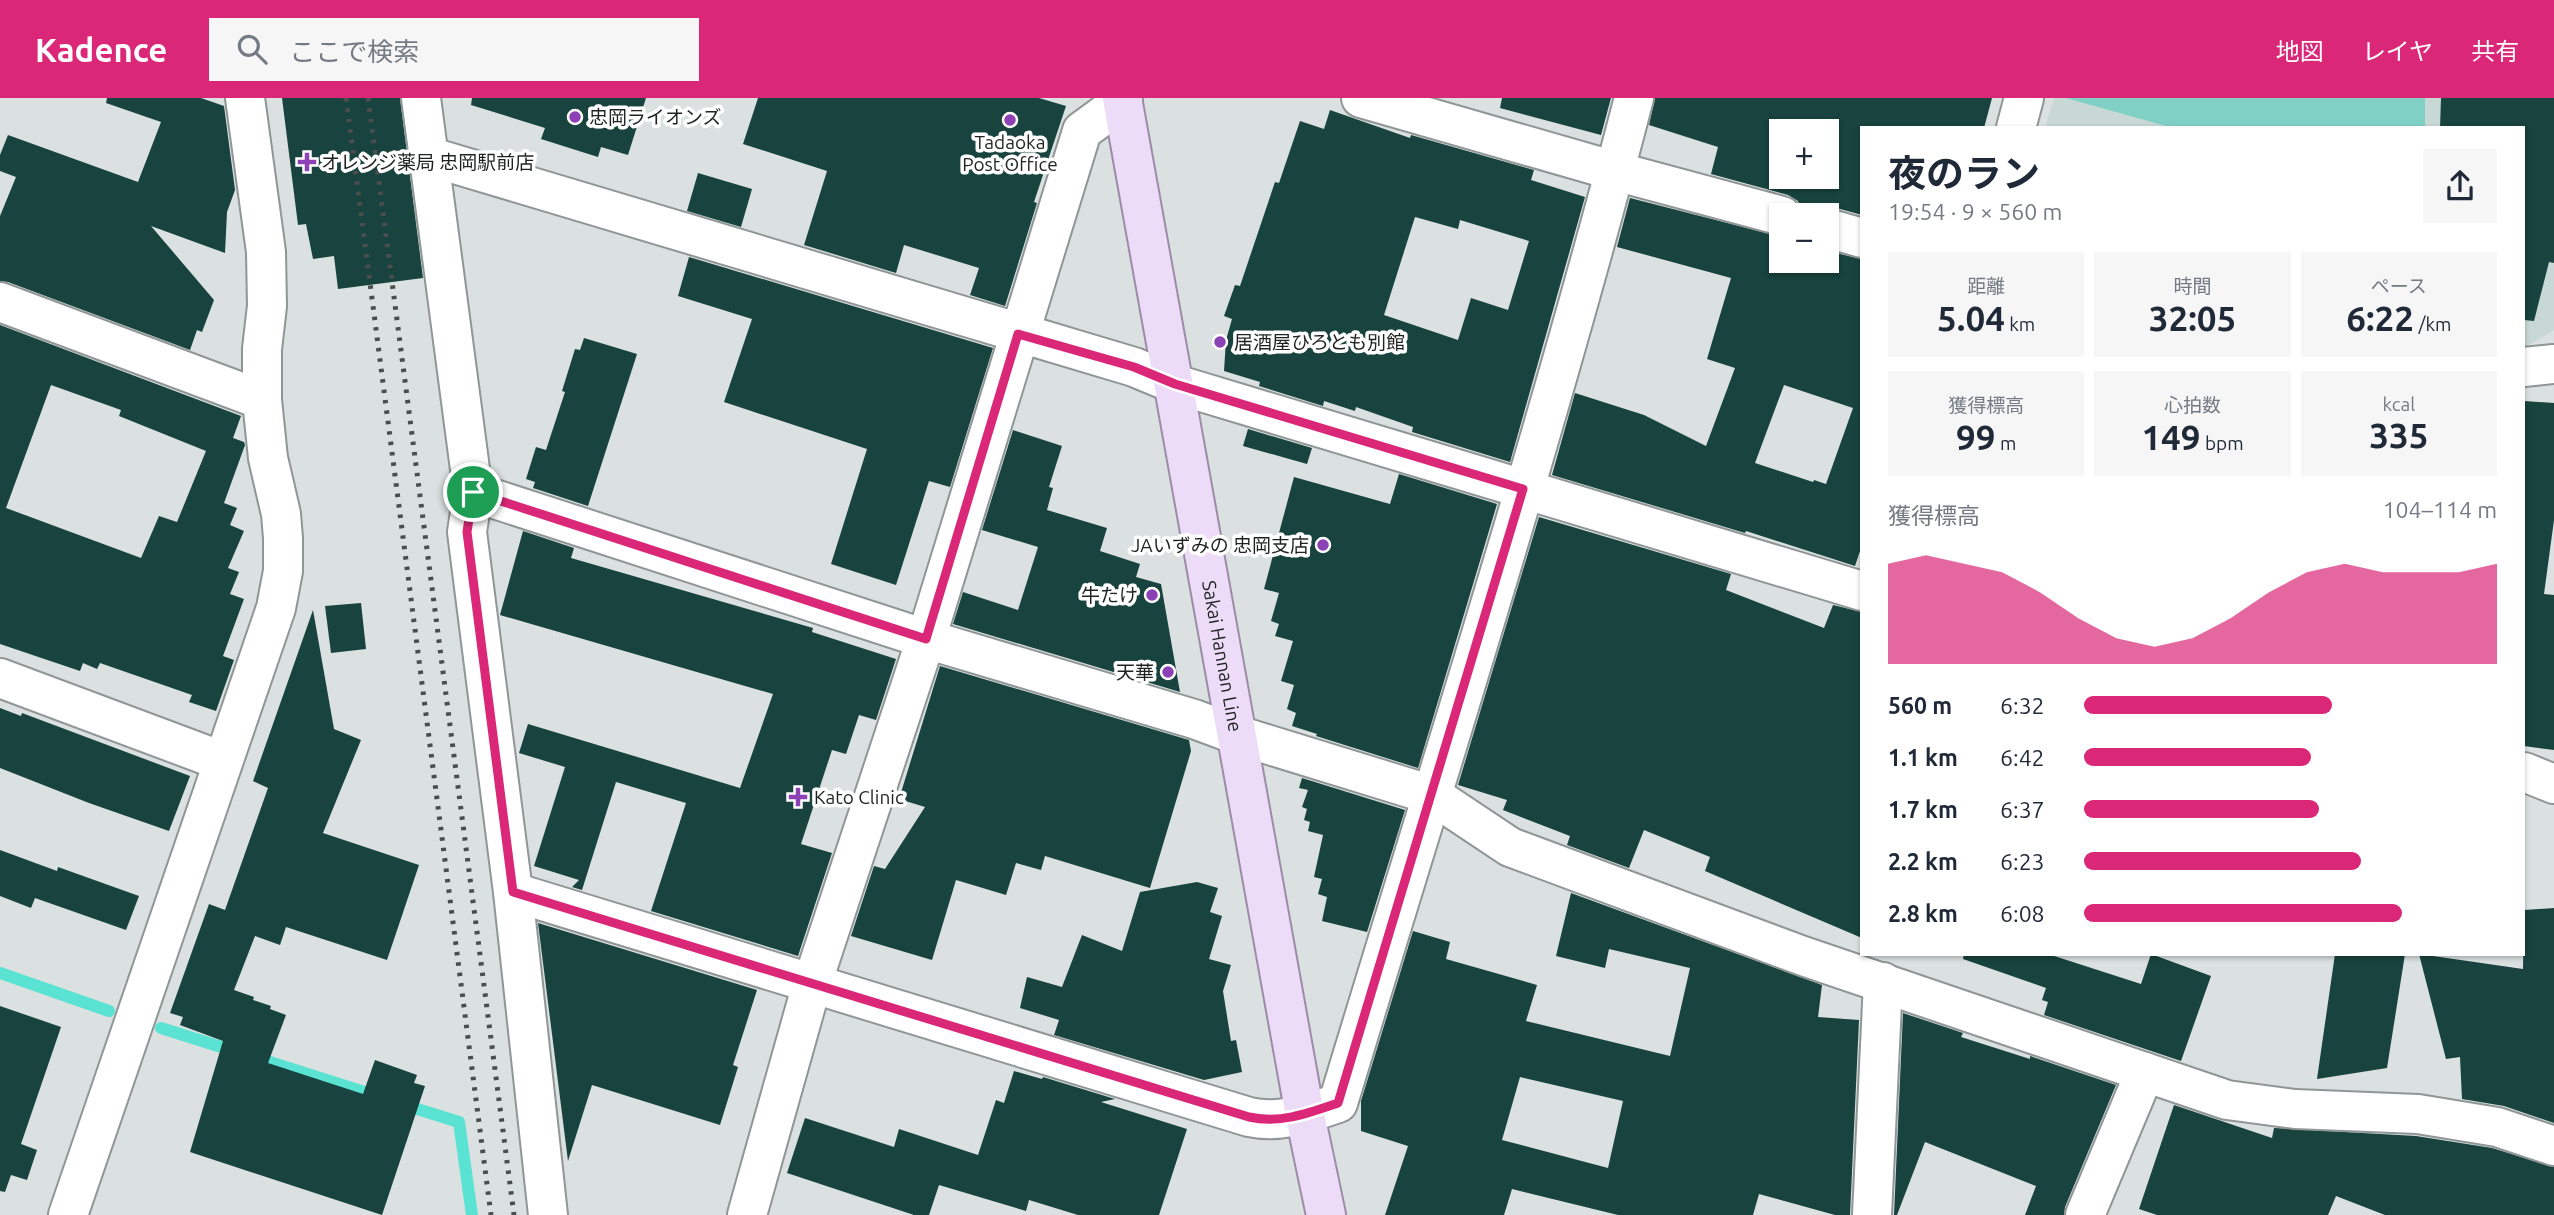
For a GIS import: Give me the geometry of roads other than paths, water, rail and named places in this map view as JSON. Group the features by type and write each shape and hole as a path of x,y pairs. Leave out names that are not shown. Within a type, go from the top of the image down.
{"main road":[{"name":"Sakai Hannan Line","path":"1123,100 1305,1115 1326,1215"}],"street":[{"path":"68,1215 276,608 283,571 281,514 268,458 262,400 262,349 267,306 266,252 245,98"},
{"path":"421,98 473,492 467,532 513,892 548,1215"},
{"path":"1360,98 1615,172 1769,213"},
{"path":"513,892 1249,1117 1266,1121 1305,1115 1338,1103 1557,384 1634,98"},
{"path":"2017,126 2024,98"},
{"path":"747,1215 812,984 926,639 1082,131 1123,100"},
{"path":"428,156 1134,367 1175,384 1860,590"},
{"path":"1839,231 1860,237"},
{"path":"0,302 262,400"},
{"path":"2525,367 2554,364"},
{"path":"473,492 926,639 1194,719 1237,735 1432,795 1510,847 1803,956 2227,1100 2295,1109 2418,1114 2497,1127 2554,1146"},
{"path":"0,678 222,761"},
{"path":"2525,772 2554,784"},
{"path":"1872,1215 1883,982"},
{"path":"2085,1215 2145,1072"}],"waterway":[{"path":"0,973 109,1011"},
{"path":"161,1028 237,1052"},
{"path":"254,1057 377,1096"},
{"path":"401,1104 459,1122 472,1215"}],"railway":[{"path":"346,98 491,1215"},
{"path":"368,98 514,1215"}],"place":[{"name":"忠岡ライオンズ","path":"575,117"},
{"name":"Tadaoka Post Office","path":"1010,120"},
{"name":"オレンジ薬局 忠岡駅前店","path":"307,162"},
{"name":"居酒屋ひろとも別館","path":"1220,342"},
{"name":"JAいずみの 忠岡支店","path":"1323,545"},
{"name":"牛たけ","path":"1152,595"},
{"name":"天華","path":"1168,672"},
{"name":"Kato Clinic","path":"798,797"}]}
